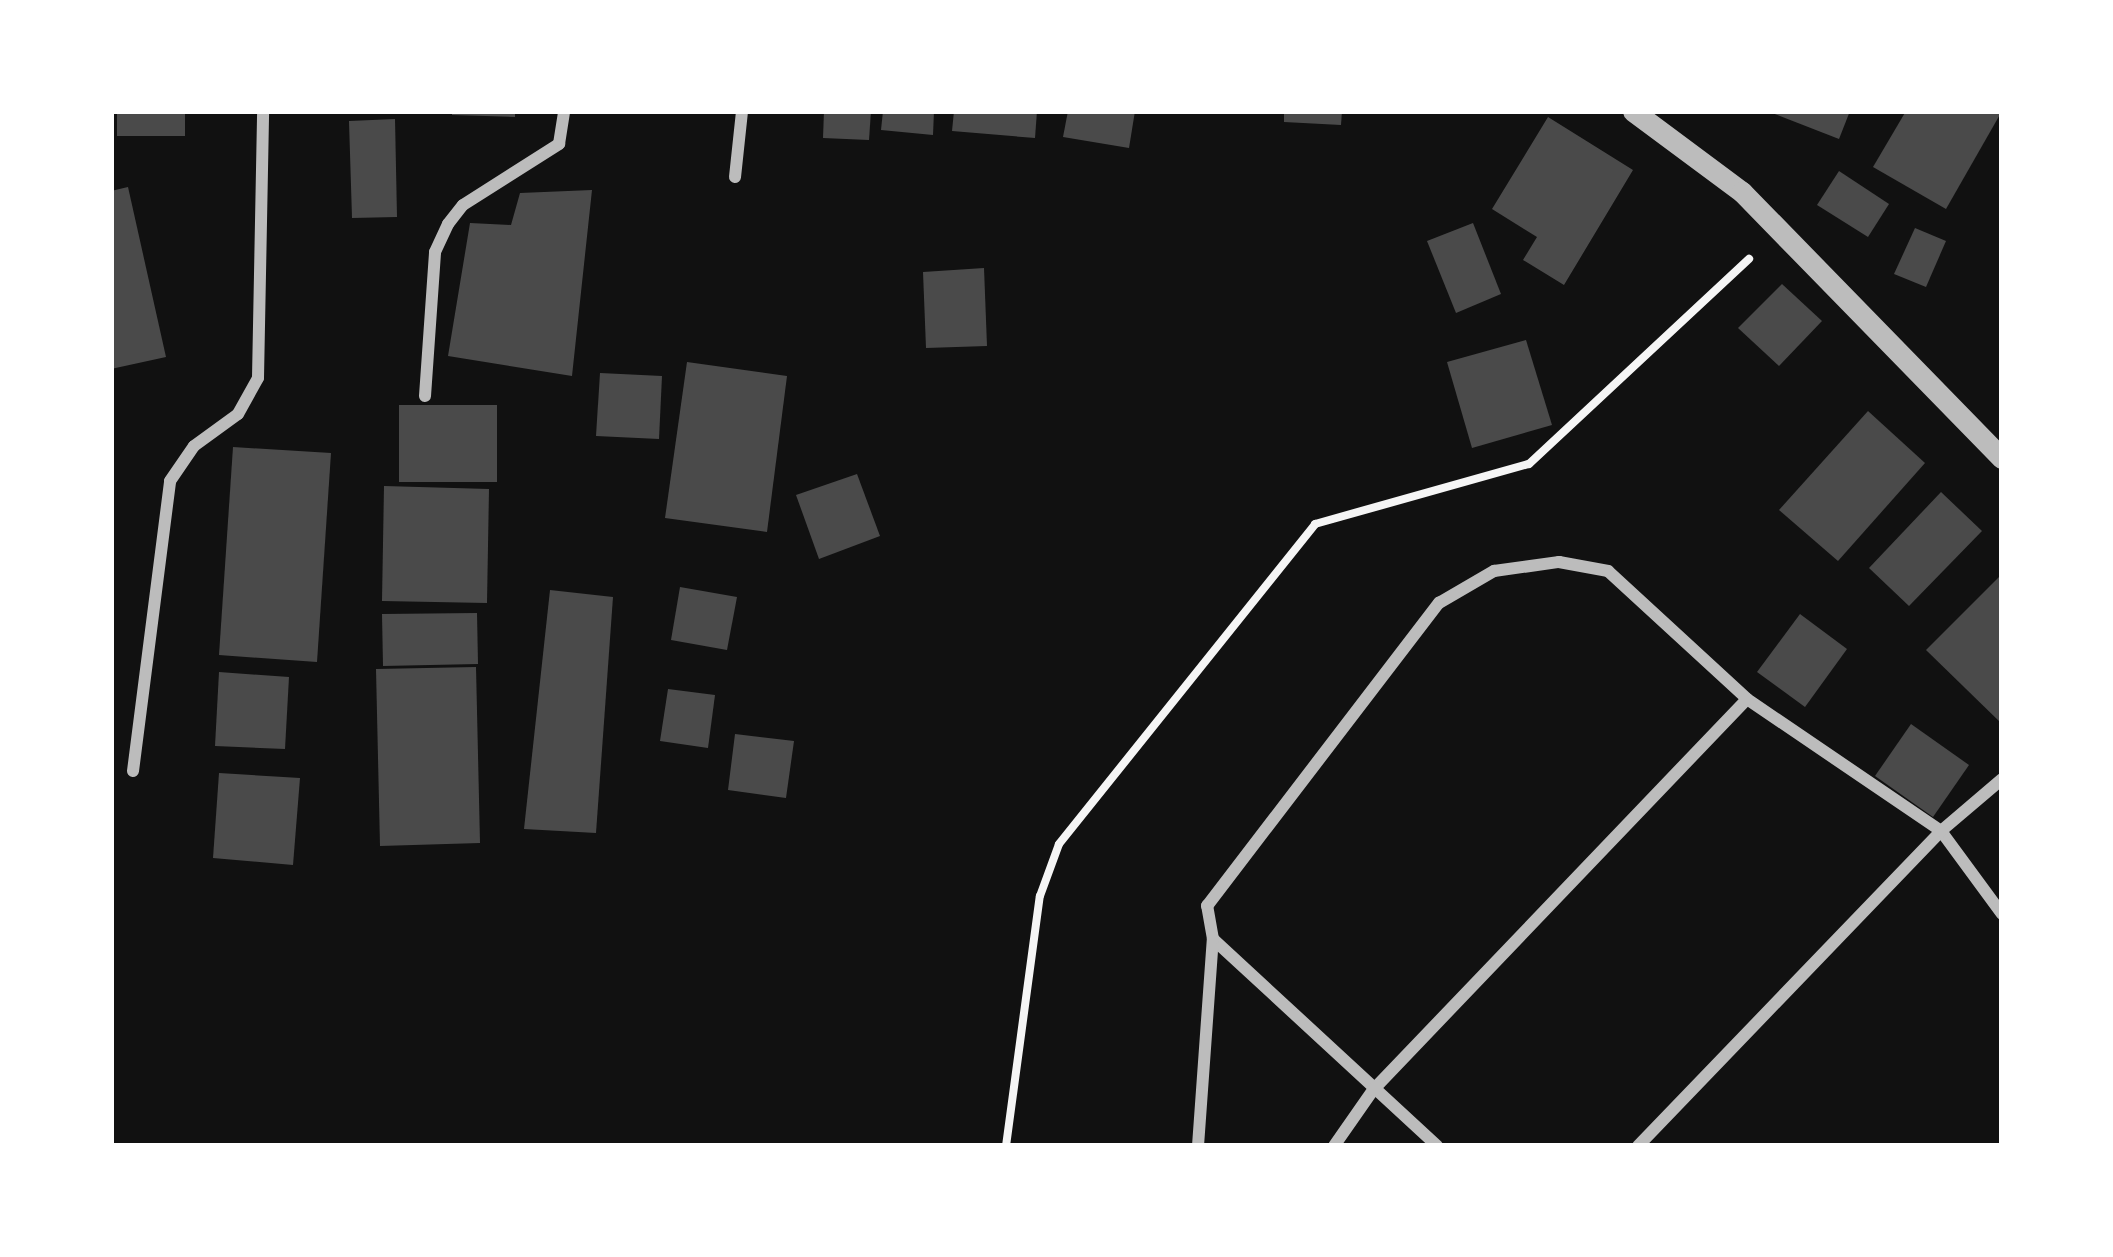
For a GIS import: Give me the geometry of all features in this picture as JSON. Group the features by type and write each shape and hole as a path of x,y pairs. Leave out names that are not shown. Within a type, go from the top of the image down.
{"street":[{"path":"133,771 170,481 194,446 238,414 258,377 263,111"},
{"path":"425,396 435,252 448,224 463,205 560,144 564,111"},
{"path":"735,177 742,111"},
{"path":"1634,111 1742,192 2002,458"},
{"path":"1437,1146 1213,939 1203,914 1439,603 1494,571 1558,562 1608,571 1747,699 1941,831 2002,914"},
{"path":"1334,1146 1373,1090 1747,699"},
{"path":"1638,1146 1941,831 2002,778"},
{"path":"1198,1146 1213,939"}],"path":[{"path":"1006,1146 1040,896 1059,844 1315,524 1528,464 1764,246"}],"building":[{"path":"117,111 185,111 185,136 117,136"},
{"path":"452,111 515,111 515,117 452,115"},
{"path":"824,111 871,111 869,140 823,138"},
{"path":"883,111 934,111 933,135 881,130"},
{"path":"954,111 1037,111 1035,138 952,131"},
{"path":"1068,111 1135,111 1129,148 1063,137"},
{"path":"1284,111 1342,111 1341,125 1284,122"},
{"path":"1767,111 1850,111 1839,139"},
{"path":"1906,111 2002,111 1946,209 1873,167"},
{"path":"1548,117 1633,170 1564,285 1523,260 1537,237 1492,209"},
{"path":"395,119 397,217 352,218 349,121"},
{"path":"1839,171 1889,204 1868,237 1817,205"},
{"path":"128,187 166,357 111,369 111,191"},
{"path":"592,190 572,376 448,356 470,223 511,225 520,193"},
{"path":"1473,223 1501,294 1456,313 1427,241"},
{"path":"1915,228 1946,241 1926,287 1894,274"},
{"path":"984,268 987,346 926,348 923,272"},
{"path":"1782,284 1822,321 1779,366 1738,328"},
{"path":"1526,340 1552,425 1472,448 1447,362"},
{"path":"687,362 787,376 767,532 665,518"},
{"path":"600,373 662,376 659,439 596,436"},
{"path":"399,405 497,405 497,482 399,482"},
{"path":"1868,411 1925,463 1838,561 1779,510"},
{"path":"233,447 331,453 317,662 219,655"},
{"path":"857,474 880,536 819,559 796,495"},
{"path":"384,486 489,489 487,603 382,601"},
{"path":"1941,492 1982,531 1909,606 1869,568"},
{"path":"2002,574 2002,724 1926,650"},
{"path":"680,587 737,597 727,650 671,640"},
{"path":"550,590 613,597 596,833 524,829"},
{"path":"477,613 478,664 383,666 382,614"},
{"path":"1800,614 1847,649 1805,707 1757,672"},
{"path":"476,667 480,843 380,846 376,669"},
{"path":"219,672 289,677 285,749 215,746"},
{"path":"668,689 715,695 708,748 660,741"},
{"path":"1911,724 1969,765 1933,817 1875,776"},
{"path":"735,734 794,741 786,798 728,790"},
{"path":"219,773 300,778 293,865 213,858"}]}
